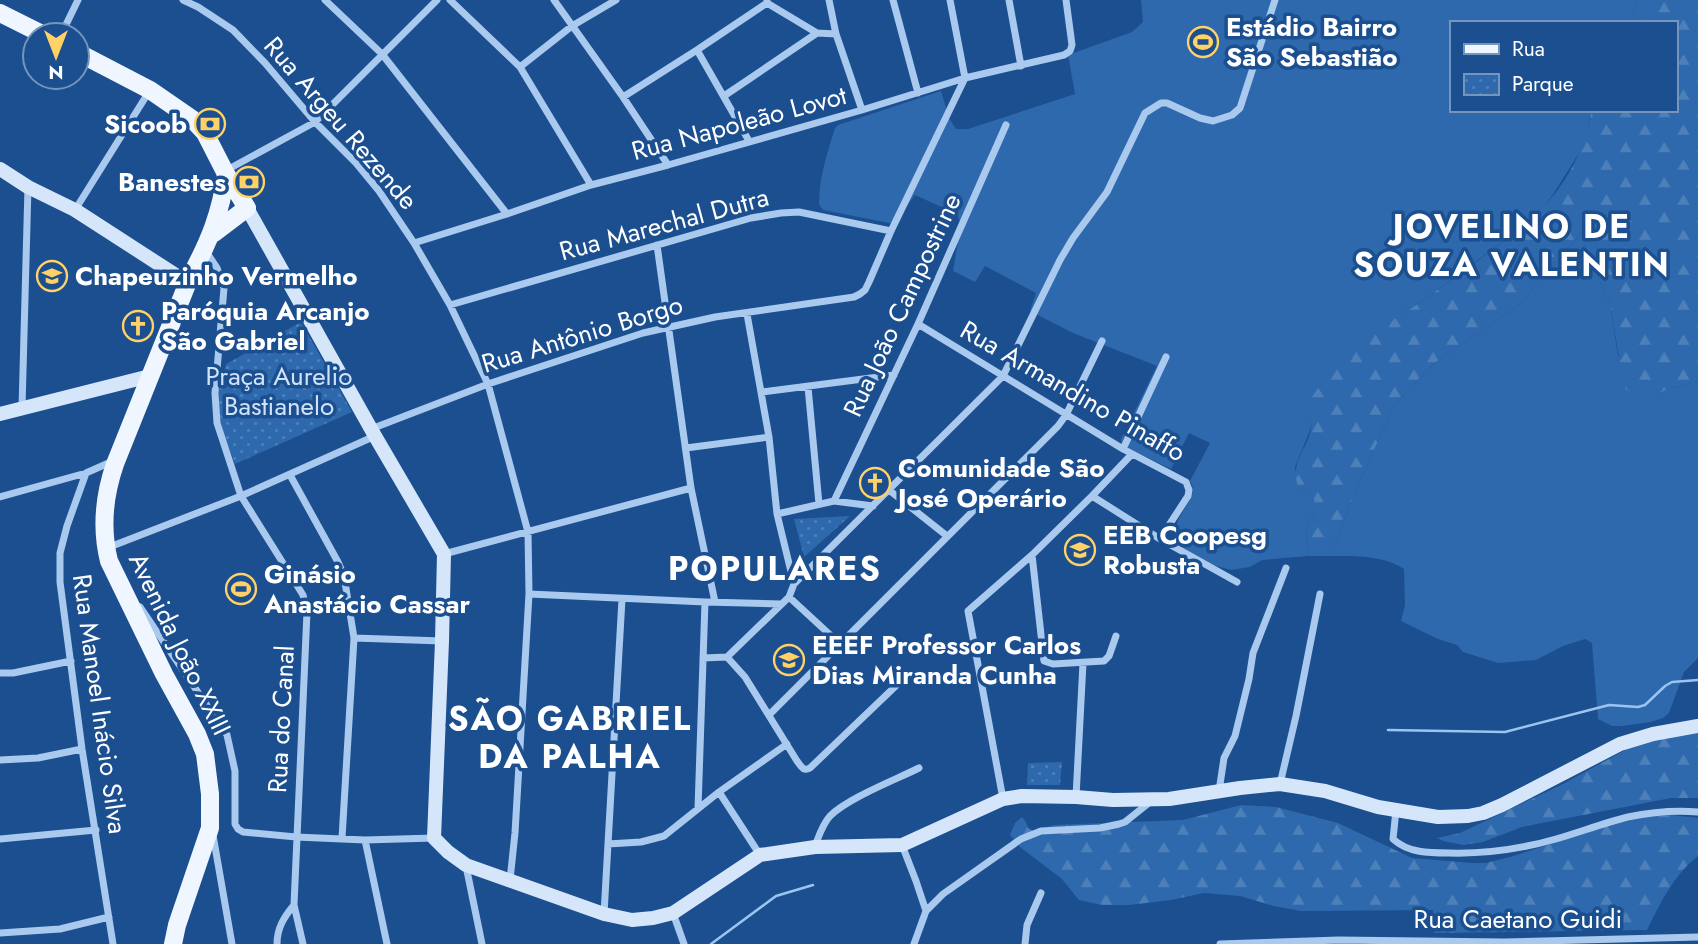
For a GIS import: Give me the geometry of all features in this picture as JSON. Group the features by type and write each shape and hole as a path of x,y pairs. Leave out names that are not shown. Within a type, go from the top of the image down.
{"main road":[{"path":"0,13 21,24"},
{"path":"91,59 150,90 192,118 205,133 247,208 222,225 208,242"},
{"name":"Avenida João XXIII","path":"173,944 209,828 205,754 107,555 104,517 108,484 117,459 222,206 226,173"}],"street":[{"path":"68,21 78,0"},
{"name":"Rua Argeu Rezende","path":"183,0 233,30 379,191 414,243 450,305 488,384 528,532 528,594 510,880"},
{"path":"325,0 383,54 508,214"},
{"path":"226,173 315,122 437,0"},
{"path":"450,0 520,67 591,184"},
{"path":"554,0 668,165"},
{"path":"520,67 572,26 616,0"},
{"path":"839,0 830,1 836,34 862,110"},
{"path":"893,0 918,93"},
{"path":"891,231 965,78 950,0"},
{"path":"1009,0 1021,66"},
{"name":"Rua Napoleão Lovot","path":"414,243 508,214 591,184 668,165 965,78 1064,55 1070,51 1072,45 1066,0"},
{"path":"703,658 727,657 789,597 793,584 1003,376 1060,260 1107,192 1145,113 1153,106 1167,103 1213,121 1232,115 1240,108 1275,0"},
{"path":"623,97 767,1 817,33 836,34"},
{"path":"724,96 817,33"},
{"path":"697,50 749,141"},
{"path":"75,210 150,90"},
{"name":"Rua João Campostrine","path":"834,501 918,324 1006,125"},
{"path":"0,169 75,210 188,283"},
{"path":"22,408 29,187"},
{"path":"247,208 444,554 434,838"},
{"name":"Rua Marechal Dutra","path":"450,305 751,218 799,212 891,231"},
{"name":"Rua Antônio Borgo","path":"107,555 290,475 373,433 488,384 668,326 854,297 865,290 891,231"},
{"name":"Rua do Canal","path":"208,242 224,288 215,393 217,423 241,496 306,603 294,905"},
{"path":"657,245 691,488 715,603"},
{"path":"747,314 769,437 777,514 793,584"},
{"name":"Rua Armandino Pinaffo","path":"918,324 1122,449 1188,486 1188,496 1160,539"},
{"path":"769,715 1058,426 1102,341"},
{"path":"1122,449 1166,357"},
{"path":"762,391 894,375"},
{"path":"0,414 150,376"},
{"path":"808,387 819,504"},
{"path":"686,448 769,437"},
{"path":"1003,799 968,611 1032,555 1132,454"},
{"path":"0,497 86,473 117,459"},
{"name":"Rua Manoel Inácio Silva","path":"86,473 60,554 60,582 82,749 113,944"},
{"path":"290,475 344,576 354,638 342,838"},
{"path":"444,554 691,488"},
{"path":"889,490 947,536"},
{"path":"1092,496 1160,539 1237,582"},
{"path":"777,514 834,501 873,506"},
{"path":"107,555 227,736 234,771 237,829 243,832 296,837 365,840 434,838 466,865 604,914 632,920 673,913 760,855 815,847 902,845 1003,799 1022,796 1114,800 1181,798 1280,784 1325,790 1378,807 1455,818 1483,813 1502,805 1620,744 1653,733 1698,726"},
{"path":"1032,555 1043,660 1050,663 1101,662 1107,659 1116,636"},
{"path":"1219,792 1224,758 1235,736 1250,679 1253,653 1286,568"},
{"path":"528,594 781,604"},
{"path":"1280,784 1320,594"},
{"path":"789,597 840,644"},
{"path":"604,914 622,599"},
{"path":"698,808 705,603"},
{"path":"354,638 442,641"},
{"path":"727,657 745,677 803,769 810,768 902,680"},
{"path":"0,673 13,673 71,661"},
{"path":"1076,797 1083,663"},
{"path":"608,844 641,842 664,836 719,792 787,744"},
{"path":"0,760 38,758 82,749"},
{"path":"815,847 822,827 836,811 919,768"},
{"path":"719,792 760,855"},
{"path":"914,944 926,911 943,894 1028,835 1041,831 1100,828 1119,824 1153,799"},
{"path":"1396,810 1393,839 1398,844 1413,850 1452,853 1488,852 1535,844 1653,813 1698,812"},
{"path":"209,828 214,838 232,944"},
{"path":"0,839 96,830"},
{"path":"365,840 387,944"},
{"path":"902,845 926,911"},
{"path":"466,865 482,944"},
{"path":"1025,944 1027,925 1041,893"},
{"path":"277,944 284,918 294,905"},
{"path":"294,905 303,944"},
{"path":"673,913 684,944"},
{"path":"0,933 60,929 109,917"},
{"name":"Rua Caetano Guidi","path":"1220,944 1560,943 1698,937"}],"green space":[{"path":"1141,0 1637,0 1632,21 1450,21 1450,112 1591,112 1586,138 1581,150 1541,210 1524,226 1366,339 1309,401 1311,428 1295,467 1299,490 1315,499 1316,505 1306,530 1308,556 1262,560 1250,567 1231,570 1213,565 1181,547 1176,534 1177,523 1192,493 1190,481 1210,443 1189,433 1171,469 1122,445 1121,439 1157,366 1073,333 1030,311 1036,293 985,266 975,282 953,271 961,224 957,214 915,195 894,224 823,210 819,204 824,166 838,125 941,91 949,118 956,129 968,129 1075,94 1068,55 1132,32 1143,22"},
{"path":"1637,0 1698,0 1698,381 1655,396 1636,396 1624,388 1610,303 1598,278 1593,219 1520,304 1432,365 1395,404 1358,485 1330,556 1308,556 1306,530 1315,512 1315,505 1314,499 1299,490 1296,472 1311,430 1307,405 1334,365 1362,341 1495,248 1538,212 1557,191 1573,166 1585,138 1591,112 1677,112 1677,21 1632,21"},
{"path":"1594,218 1598,278 1610,303 1618,356 1655,396 1698,381 1698,658 1684,672 1669,713 1651,722 1622,726 1612,726 1598,719 1592,643 1585,639 1563,646 1536,660 1498,663 1463,652 1457,645 1401,621 1405,605 1404,569 1378,559 1330,556 1358,485 1395,404 1432,365 1520,304"},
{"name":"Praça Aurelio Bastianelo","path":"301,322 352,412 235,464 219,421 219,391 226,364"},
{"path":"850,516 804,557 794,519"},
{"path":"1698,732 1698,798 1671,798 1522,827 1483,842 1463,845 1437,838 1460,833 1561,785 1629,748 1674,734"},
{"path":"1062,762 1060,785 1027,785 1028,763"},
{"path":"1241,805 1276,807 1338,823 1412,858 1472,863 1486,863 1510,857 1648,816 1698,818 1698,856 1675,881 1647,930 1434,933 1433,910 1301,911 1240,896 1204,893 1129,905 1102,905 1079,900 1062,879 1020,847 1010,835 1015,823 1022,817 1033,831 1054,825 1183,820"}],"waterway":[{"path":"1388,730 1505,732 1609,705 1638,707 1645,705 1672,682 1698,680"},
{"path":"711,944 776,896 813,885"}],"place":[{"name":"Estádio Bairro São Sebastião","path":"1203,42"},
{"name":"Sicoob","path":"210,124"},
{"name":"Banestes","path":"249,182"},
{"name":"Chapeuzinho Vermelho","path":"52,276"},
{"name":"Paróquia Arcanjo São Gabriel","path":"138,326"},
{"name":"Comunidade São José Operário","path":"875,483"},
{"name":"EEB Coopesg Robusta","path":"1080,550"},
{"name":"Ginásio Anastácio Cassar","path":"241,589"},
{"name":"EEEF Professor Carlos Dias Miranda Cunha","path":"789,660"}],"district":[{"name":"JOVELINO DE SOUZA VALENTIN","path":"1512,245"},
{"name":"POPULARES","path":"775,568"},
{"name":"SÃO GABRIEL DA PALHA","path":"570,737"}]}
